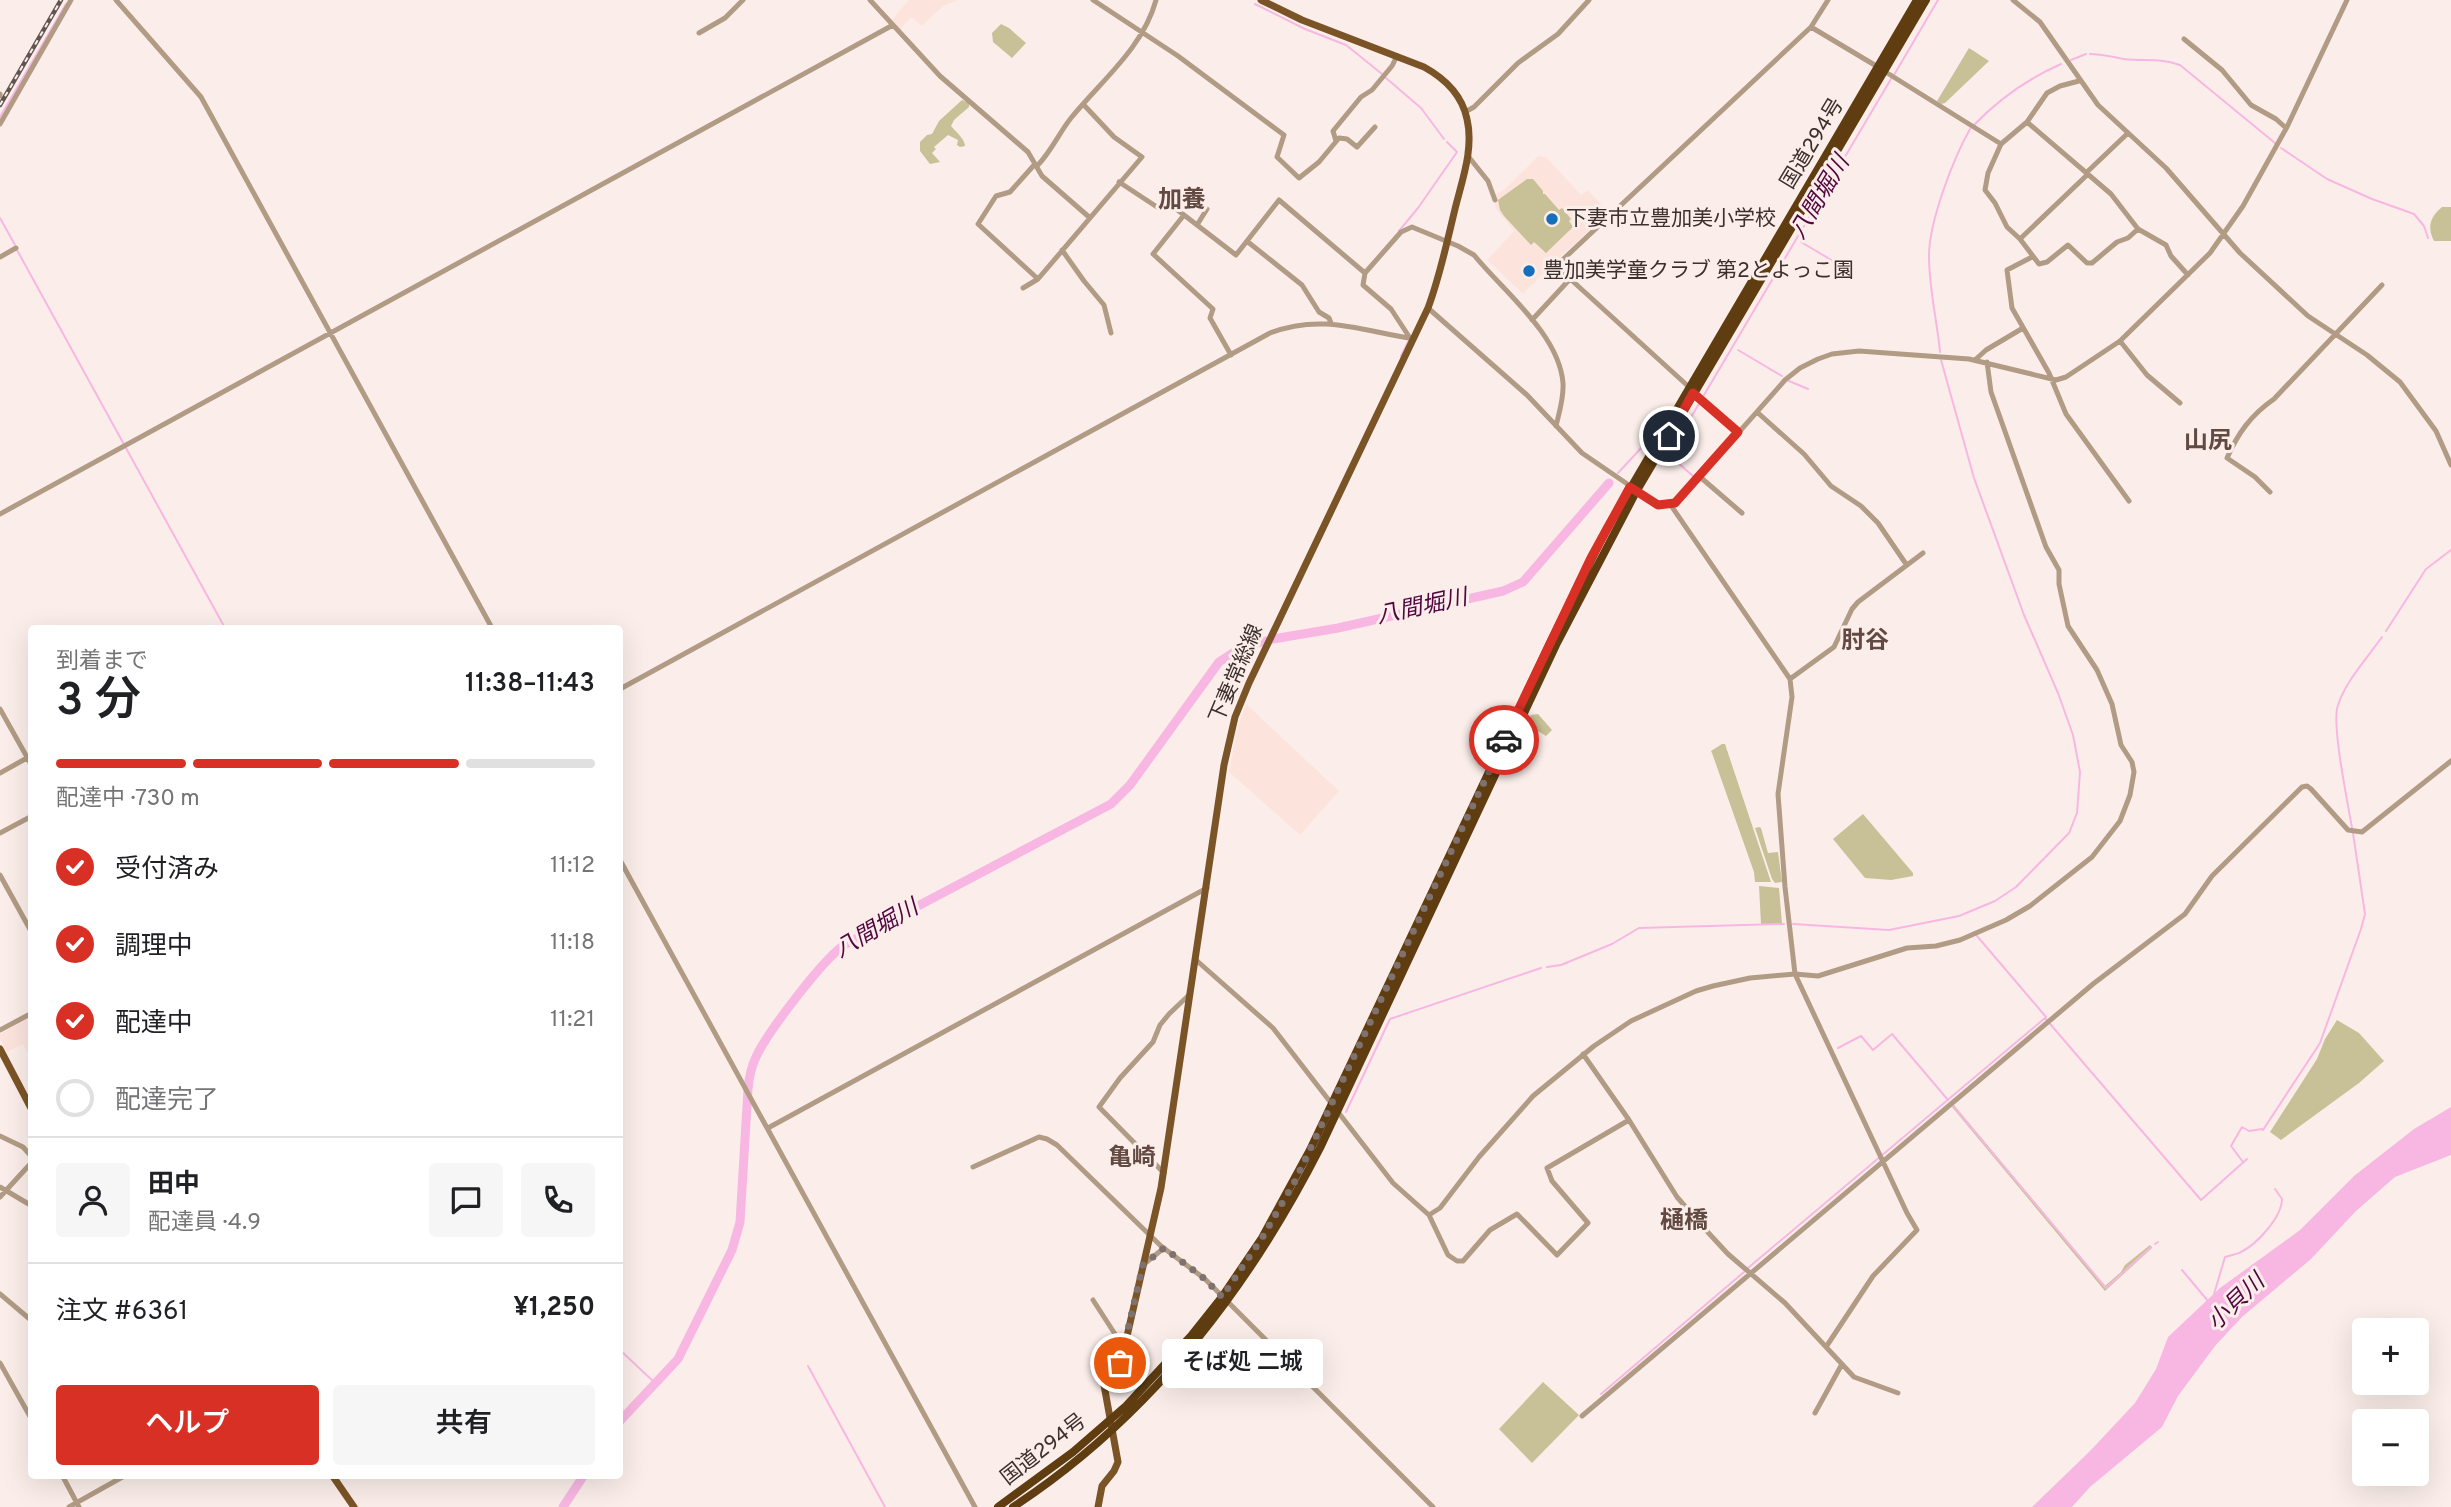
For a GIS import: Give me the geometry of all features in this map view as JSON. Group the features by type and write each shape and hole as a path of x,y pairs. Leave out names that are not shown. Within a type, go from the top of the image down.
{"highway":[{"name":"国道294号","path":"1887,72 1917,0"},
{"name":"国道294号","path":"1013,1507 1060,1474 1111,1425 1225,1300 1334,1109 1633,489 1887,72 1926,0"},
{"name":"国道294号","path":"998,1507 1111,1425"}],"main road":[{"name":"下妻常総線","path":"1098,1507 1102,1486 1117,1466 1104,1385 1109,1374 1120,1363 1164,1173 1226,755 1238,708 1428,308 1468,156 1470,131 1465,112 1456,94 1442,79 1424,66 1303,20 1261,0"},
{"path":"0,1049 28,1102"},
{"path":"335,1479 354,1507"}],"street":[{"path":"0,124 71,0"},
{"path":"116,0 201,96 490,625"},
{"path":"699,33 725,18 743,0"},
{"path":"870,0 940,76 1028,152 1042,176 1089,217"},
{"path":"1093,0 1178,56 1284,135 1277,157 1299,178 1318,162 1336,141 1345,138 1357,147 1375,127"},
{"path":"1038,279 1015,255 981,233 978,222 996,196 1010,192 1036,165 1083,104 1119,65 1152,14 1156,0"},
{"path":"1465,112 1474,107 1518,63 1558,34 1589,0"},
{"path":"1738,432 1556,266 1811,27 1828,0"},
{"path":"2012,0 2039,22 2098,105 2166,168 2223,236 2308,316 2367,355 2400,382 2436,431 2451,465"},
{"path":"1428,308 1520,388 1582,453 1658,505 1670,505 1679,500 1791,374 1808,363 1832,354 1866,351 1975,360 2052,380 2066,377 2120,341 2188,275 2223,236 2256,187 2347,0"},
{"path":"0,514 893,25"},
{"path":"1811,27 2001,144"},
{"path":"2184,39 2222,70 2251,105 2286,128"},
{"path":"1336,141 1333,131 1358,100 1372,90 1397,57"},
{"path":"2079,81 2047,93 2027,122 2001,144 1984,187 2007,227 2039,264 2070,246 2090,263 2117,242 2128,239 2138,229"},
{"path":"1023,288 1038,279 1142,157 1114,137 1083,104"},
{"path":"2027,122 2111,194 2138,229 2166,245 2171,256 2188,275"},
{"path":"2020,239 2128,133"},
{"path":"1468,156 1488,181 1495,201"},
{"path":"1119,183 1157,207 1171,205 1236,255 1279,200 1366,273"},
{"path":"1197,225 1207,209"},
{"path":"1184,215 1153,254 1213,309 1210,318 1231,355"},
{"path":"1412,339 1391,309 1363,285 1366,273 1408,227 1417,228 1474,256 1547,339 1563,383 1556,426"},
{"path":"1248,242 1303,285 1319,313 1329,318 1331,323"},
{"path":"0,257 16,248"},
{"path":"1062,250 1104,304 1111,333"},
{"path":"2032,257 2011,267 2007,272 2011,306 2052,380 2066,414 2129,501"},
{"path":"1532,320 1570,279"},
{"path":"2270,492 2255,477 2227,458 2235,440 2247,422 2274,399 2382,285"},
{"path":"623,687 1282,329 1311,322 1331,323 1412,339"},
{"path":"1975,360 1986,350 2023,328"},
{"path":"2120,341 2147,375 2180,403"},
{"path":"1429,1215 1440,1208 1477,1158 1526,1103 1583,1054 1631,1021 1696,991 1743,980 1795,974 1818,976 1907,948 1945,945 2006,919 2046,895 2091,858 2113,832 2130,794 2134,779 2132,762 2120,745 2114,710 2097,670 2068,626 2059,584 2059,570 2046,547 1991,392 1987,362"},
{"path":"1757,412 1804,454 1832,486 1861,506 1878,523 1906,564"},
{"path":"1699,476 1742,513"},
{"path":"1670,505 1790,680 1792,697 1778,794 1784,884 1795,974 1917,1230 1873,1276 1826,1347"},
{"path":"1790,680 1837,642 1858,602 1923,553"},
{"path":"0,709 27,758 0,772"},
{"path":"1582,1416 1881,1157 2097,980 2185,914 2212,876 2302,787 2311,789 2348,830 2356,832 2368,829 2451,761"},
{"path":"0,834 28,818"},
{"path":"623,865 975,1507"},
{"path":"0,875 28,926"},
{"path":"768,1128 1207,888"},
{"path":"1196,960 1273,1028 1393,1183 1429,1215 1448,1255 1457,1261 1463,1261 1490,1230 1517,1213 1557,1255 1588,1223 1552,1181 1547,1168 1629,1120"},
{"path":"1164,1173 1099,1107 1120,1078 1153,1042 1160,1025 1190,994"},
{"path":"0,1030 28,1015"},
{"path":"1583,1054 1629,1120 1677,1197 1748,1271 1785,1303 1854,1377 1898,1393"},
{"path":"0,1136 23,1147 28,1154"},
{"path":"973,1167 1035,1139 1047,1139 1063,1149 1164,1248 1205,1279 1433,1507"},
{"path":"0,1196 28,1164"},
{"path":"0,1187 28,1204"},
{"path":"1143,1265 1164,1248"},
{"path":"0,1294 28,1318"},
{"path":"1093,1300 1124,1348"},
{"path":"0,1363 28,1413"},
{"path":"1815,1413 1842,1364"},
{"path":"64,1479 78,1505"},
{"path":"69,1507 78,1505 120,1479"}],"shaded area":[{"path":"909,0 959,0 943,6 922,26 911,17 899,31 890,22"},
{"path":"1001,24 1026,43 1012,58 993,42 992,33"},
{"path":"1969,48 1989,61 1941,104 1937,101"},
{"path":"962,100 969,103 969,107 951,126 962,138 965,146 960,147 957,145 958,140 948,135 934,147 936,149 932,153 940,162 930,164 920,151 920,142 932,134 939,121"},
{"name":"下妻市立豊加美小学校","path":"1538,156 1549,160 1581,195 1588,190 1609,213 1523,294 1487,260 1514,231 1496,209 1496,194 1505,189"},
{"path":"1527,179 1533,179 1543,194 1559,210 1562,208 1571,219 1569,221 1573,227 1546,253 1534,242 1531,245 1500,210 1498,200"},
{"path":"2442,207 2451,207 2451,241 2434,241 2432,236 2431,223"},
{"path":"1246,704 1339,791 1300,835 1229,772 1236,734"},
{"path":"1538,714 1552,730 1546,736 1538,731 1514,756 1531,715"},
{"path":"1725,744 1771,882 1755,882 1754,872 1711,751"},
{"path":"1863,814 1913,876 1891,880 1865,878 1833,839"},
{"path":"1759,827 1768,853 1778,852 1782,882 1775,883 1772,879 1755,828"},
{"path":"1759,886 1779,888 1782,924 1761,924"},
{"path":"28,1018 28,1053 23,1044 7,1052 0,1034"},
{"path":"2337,1020 2359,1033 2384,1061 2359,1083 2281,1140 2270,1132 2317,1059"},
{"path":"1954,1105 2105,1286 2125,1265 2150,1245 2152,1248 2105,1291 1952,1107"},
{"path":"1543,1382 1579,1415 1532,1463 1499,1429"}],"water":[{"name":"小貝川","path":"2451,1107 2451,1155 2395,1177 2356,1211 2311,1259 2242,1317 2215,1346 2178,1396 2162,1427 2090,1487 2072,1507 2032,1507 2135,1403 2156,1369 2168,1337 2220,1288 2300,1230 2354,1176 2414,1129"}],"waterway":[{"name":"八間堀川","path":"1894,75 1938,0"},
{"path":"0,117 66,4"},
{"path":"1255,4 1305,29 1346,45 1382,74"},
{"path":"2071,60 2086,54"},
{"path":"2090,54 2131,60 2165,61 2180,65 2275,143"},
{"path":"1974,125 2014,90 2061,64"},
{"path":"1386,78 1421,108 1444,139"},
{"name":"八間堀川","path":"1704,395 1891,79"},
{"path":"1940,352 1930,280 1930,242 1943,191 1970,129"},
{"path":"1399,231 1457,152 1447,142"},
{"path":"2281,148 2327,179 2414,214 2424,226 2428,238"},
{"path":"0,218 15,245"},
{"path":"1801,242 1838,264"},
{"path":"17,250 223,625"},
{"path":"1401,356 1408,342"},
{"path":"1738,350 1782,376"},
{"path":"1793,924 1889,930 1959,916 1995,901 2016,887 2069,833 2077,813 2080,772 2073,735 2024,615 1974,478 1941,360"},
{"path":"1789,381 1808,389"},
{"name":"八間堀川","path":"1664,459 1666,460 1700,402"},
{"name":"八間堀川","path":"1618,473 1643,446"},
{"path":"1670,456 1693,476"},
{"name":"八間堀川","path":"1273,639 1338,628 1503,591 1523,582 1609,483"},
{"path":"2386,631 2426,569 2451,550"},
{"path":"2352,828 2338,746 2336,714 2346,687 2382,637"},
{"name":"八間堀川","path":"623,1418 678,1359 732,1250 740,1222 748,1089 752,1069 762,1046 811,979 846,944 1111,804 1130,785 1219,662 1242,647 1266,641"},
{"path":"2263,1130 2320,1043 2361,929 2365,914 2353,833"},
{"path":"1547,967 1561,965 1612,944 1639,928 1784,924"},
{"path":"1977,936 2046,1017"},
{"path":"1346,1112 1390,1019 1541,968"},
{"path":"1748,1268 2045,1018 2201,1200 2247,1159"},
{"path":"1838,1048 1861,1036 1873,1050 1892,1034 1948,1100"},
{"path":"1954,1107 2106,1288 2151,1247"},
{"path":"2243,1162 2231,1146 2242,1127 2249,1131 2262,1129"},
{"name":"小貝川","path":"2214,1294 2225,1257 2239,1253 2254,1243 2278,1214 2282,1199 2275,1189"},
{"name":"小貝川","path":"2182,1270 2208,1301"},
{"path":"1601,1394 1744,1272"},
{"path":"623,1353 655,1383"},
{"path":"808,1366 885,1507"},
{"name":"八間堀川","path":"563,1507 581,1479"}],"railway":[{"path":"0,105 61,0"}],"way so far":[{"path":"1120,1363 1143,1265 1164,1248 1205,1279 1222,1297 1262,1238 1295,1181 1504,740"}],"place":[{"name":"下妻市立豊加美小学校","path":"1552,219"},
{"name":"豊加美学童クラブ 第2とよっこ園","path":"1529,271"},
{"name":"そば処 二城","path":"1120,1363"}],"district":[{"name":"加養","path":"1182,201"},
{"name":"山尻","path":"2208,442"},
{"name":"肘谷","path":"1865,642"},
{"name":"亀崎","path":"1132,1159"},
{"name":"樋橋","path":"1684,1222"}],"route":[{"path":"1504,740 1591,558 1630,487 1658,505 1675,503 1738,432 1693,393 1669,436"}]}
